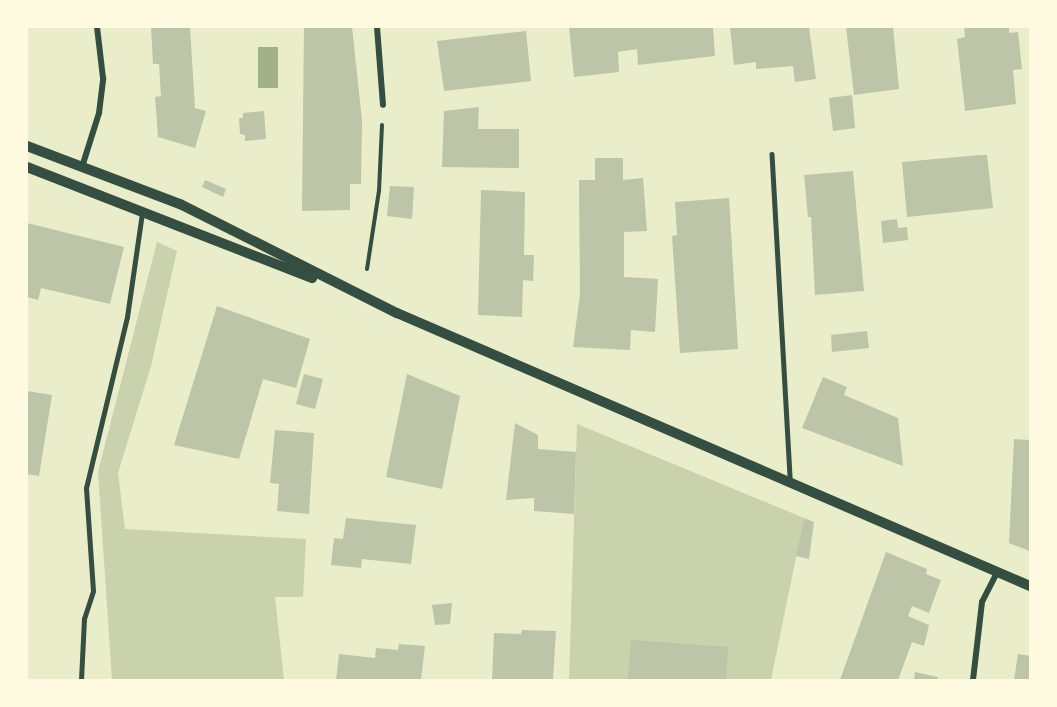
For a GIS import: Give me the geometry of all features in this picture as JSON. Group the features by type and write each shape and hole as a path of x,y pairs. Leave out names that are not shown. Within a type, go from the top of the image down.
{"street":[{"path":"74,185 99,113 102,78 97,27"},
{"path":"377,27 383,105"},
{"path":"27,146 180,204 362,297"},
{"path":"27,166 142,213 362,297 1030,586"},
{"path":"973,680 982,602 997,573"}],"lane":[{"path":"771,154 790,483"},
{"path":"81,680 84,619 93,591 86,488 127,317 142,213"}],"path":[{"path":"362,297 379,191 383,105"}],"shaded area":[{"path":"258,47 278,47 278,88 258,88"},
{"path":"157,242 177,251 151,366 118,473 125,529 306,539 303,597 275,597 284,680 112,680 98,472"},
{"path":"577,424 804,518 771,680 569,680"}],"building":[{"path":"151,27 190,27 195,108 206,111 195,148 158,137 155,97 161,96 159,64 153,64"},
{"path":"304,27 352,27 362,120 361,184 350,184 350,210 302,211"},
{"path":"569,27 713,27 715,56 638,65 637,49 618,52 619,72 574,77"},
{"path":"730,27 809,27 816,79 795,82 793,66 756,69 756,62 734,65"},
{"path":"846,27 893,27 899,89 854,95"},
{"path":"964,27 1009,27 1009,33 1018,32 1022,69 1013,70 1016,104 965,111 957,39 965,37"},
{"path":"526,31 531,81 444,91 437,41"},
{"path":"852,95 855,128 833,131 829,98"},
{"path":"479,107 478,129 519,129 519,168 442,167 444,111"},
{"path":"264,111 266,139 245,141 245,135 240,134 239,118 243,118 243,113"},
{"path":"987,155 993,208 907,217 902,162"},
{"path":"595,158 623,158 623,180 643,178 647,231 624,232 624,277 658,279 655,332 631,330 630,350 573,347 580,294 579,180 595,180"},
{"path":"853,171 864,291 815,295 811,217 808,217 804,175"},
{"path":"205,180 226,189 223,197 202,187"},
{"path":"390,186 414,187 412,219 387,216"},
{"path":"481,190 525,192 524,255 534,255 533,281 523,280 522,317 478,315"},
{"path":"729,198 738,349 680,353 672,236 677,235 675,202"},
{"path":"897,219 898,228 907,227 908,240 883,243 881,221"},
{"path":"27,223 124,247 110,304 41,288 38,300 27,297"},
{"path":"217,306 310,339 296,388 263,379 239,459 174,445"},
{"path":"867,331 869,348 832,352 831,335"},
{"path":"304,374 323,379 315,409 296,404"},
{"path":"407,374 460,396 442,489 386,477"},
{"path":"823,377 847,387 844,395 898,418 903,466 802,428"},
{"path":"27,391 52,395 39,476 27,474"},
{"path":"515,423 538,435 538,449 576,452 574,514 534,511 534,498 506,500"},
{"path":"275,430 314,433 309,514 277,511 279,484 270,483"},
{"path":"1014,439 1030,440 1030,551 1009,543"},
{"path":"346,518 416,525 411,564 362,559 361,568 331,565 334,538 343,539"},
{"path":"804,518 814,522 809,559 796,556"},
{"path":"886,552 927,569 926,574 941,580 929,613 912,606 908,616 929,625 924,646 912,642 898,680 840,680"},
{"path":"452,603 450,624 435,625 432,605"},
{"path":"522,630 556,631 553,680 492,680 494,633 521,634"},
{"path":"631,640 728,647 726,680 628,680"},
{"path":"399,644 425,646 421,680 336,680 339,654 375,658 376,648 398,650"},
{"path":"1018,654 1030,656 1030,680 1014,680"},
{"path":"915,672 938,677 937,680 914,680"}]}
